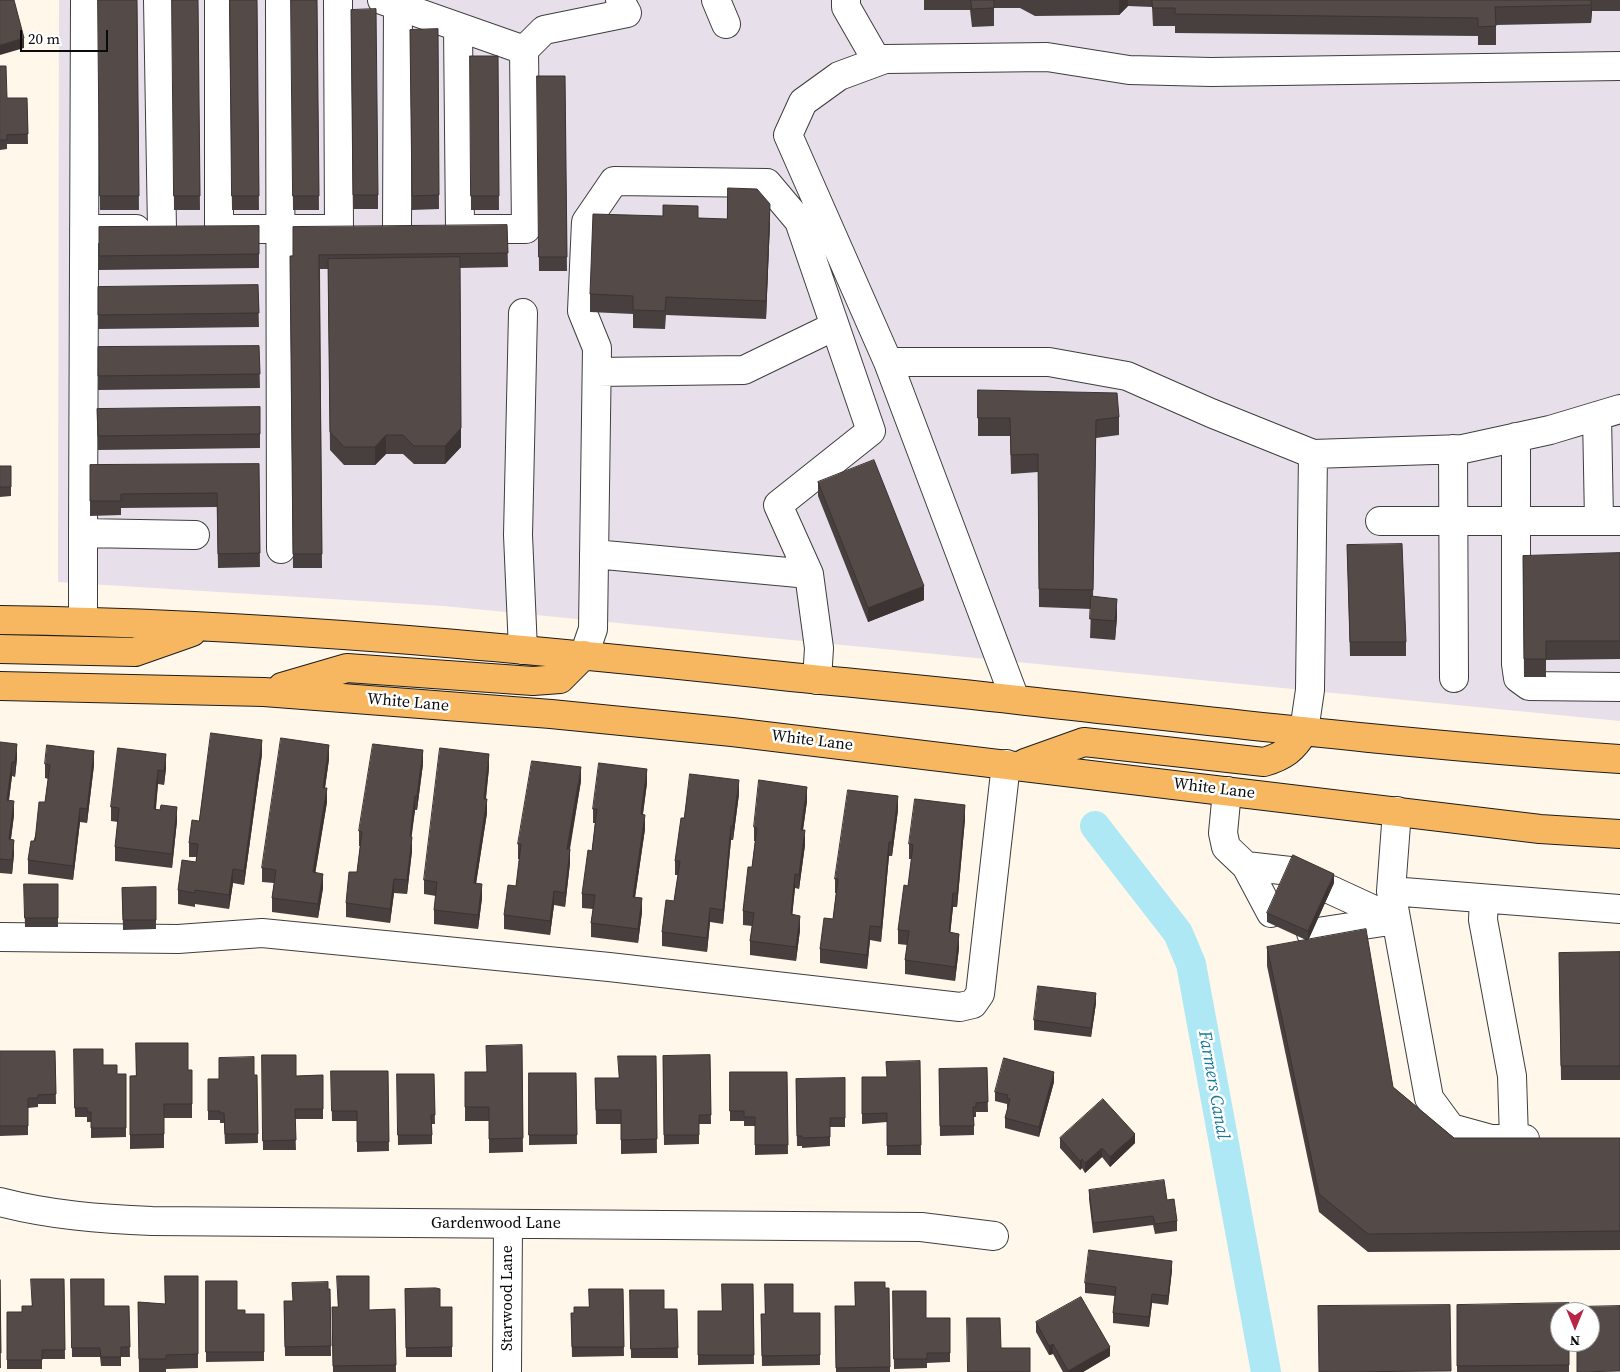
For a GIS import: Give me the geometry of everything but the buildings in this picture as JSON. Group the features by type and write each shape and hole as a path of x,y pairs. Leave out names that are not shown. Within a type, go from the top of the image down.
{"main road":[{"path":"0,620 83,621 289,632 584,655 1015,699 1415,744 1620,759"},
{"path":"0,649 135,652 203,628"},
{"path":"264,692 347,668 533,682 560,679 584,655"},
{"name":"White Lane","path":"0,686 264,692 560,715 732,732 1540,829 1620,834"},
{"path":"1012,765 1084,742 1264,762 1289,752 1304,731"}],"street":[{"path":"83,621 85,0"},
{"path":"158,0 162,230"},
{"path":"219,0 219,230"},
{"path":"280,0 282,549"},
{"path":"338,0 339,229"},
{"path":"84,230 526,229 524,50 544,30 628,13 620,0"},
{"path":"846,0 846,7 877,61"},
{"path":"396,229 390,3 524,50"},
{"path":"458,27 460,229"},
{"path":"1015,699 888,362 788,135 803,102 839,76 885,59 1047,57 1129,70 1211,72 1620,66"},
{"path":"584,655 593,629 597,372 597,348 582,310 586,222 614,181 767,183 799,221 871,431 778,505 809,574 819,648 817,680"},
{"path":"251,287 281,287"},
{"path":"83,289 113,288"},
{"path":"523,650 518,535 524,313"},
{"path":"597,372 744,370 835,326"},
{"path":"83,349 113,349"},
{"path":"251,349 281,349"},
{"path":"888,362 1049,362 1127,376 1211,413 1313,454 1453,450 1516,437 1608,412 1609,520 1380,521"},
{"path":"251,409 281,408"},
{"path":"83,409 113,409"},
{"path":"1516,437 1516,664 1518,678 1529,686 1620,688"},
{"path":"1453,450 1454,678"},
{"path":"1304,731 1310,690 1313,454"},
{"path":"252,466 282,465"},
{"path":"83,468 113,467"},
{"path":"83,533 195,535"},
{"path":"594,554 809,574"},
{"path":"0,937 178,939 262,933 609,967 960,1007 973,1004 980,994 1012,765"},
{"path":"1227,791 1223,834 1226,848 1280,893 1246,866"},
{"path":"1396,811 1391,891 1429,1098 1452,1128 1491,1139 1552,1139"},
{"path":"1391,891 1620,909"},
{"path":"1484,899 1483,920 1512,1076 1514,1139"},
{"path":"1396,920 1321,912 1396,920"},
{"name":"Gardenwood Lane","path":"0,1202 24,1208 94,1218 152,1221 921,1227 994,1236"},
{"name":"Starwood Lane","path":"507,1372 508,1224"}],"shaded area":[{"path":"59,0 1620,0 1620,721 444,606 58,582"}],"waterway":[{"name":"Farmers Canal","path":"1095,826 1178,933 1191,964 1266,1372"}]}
